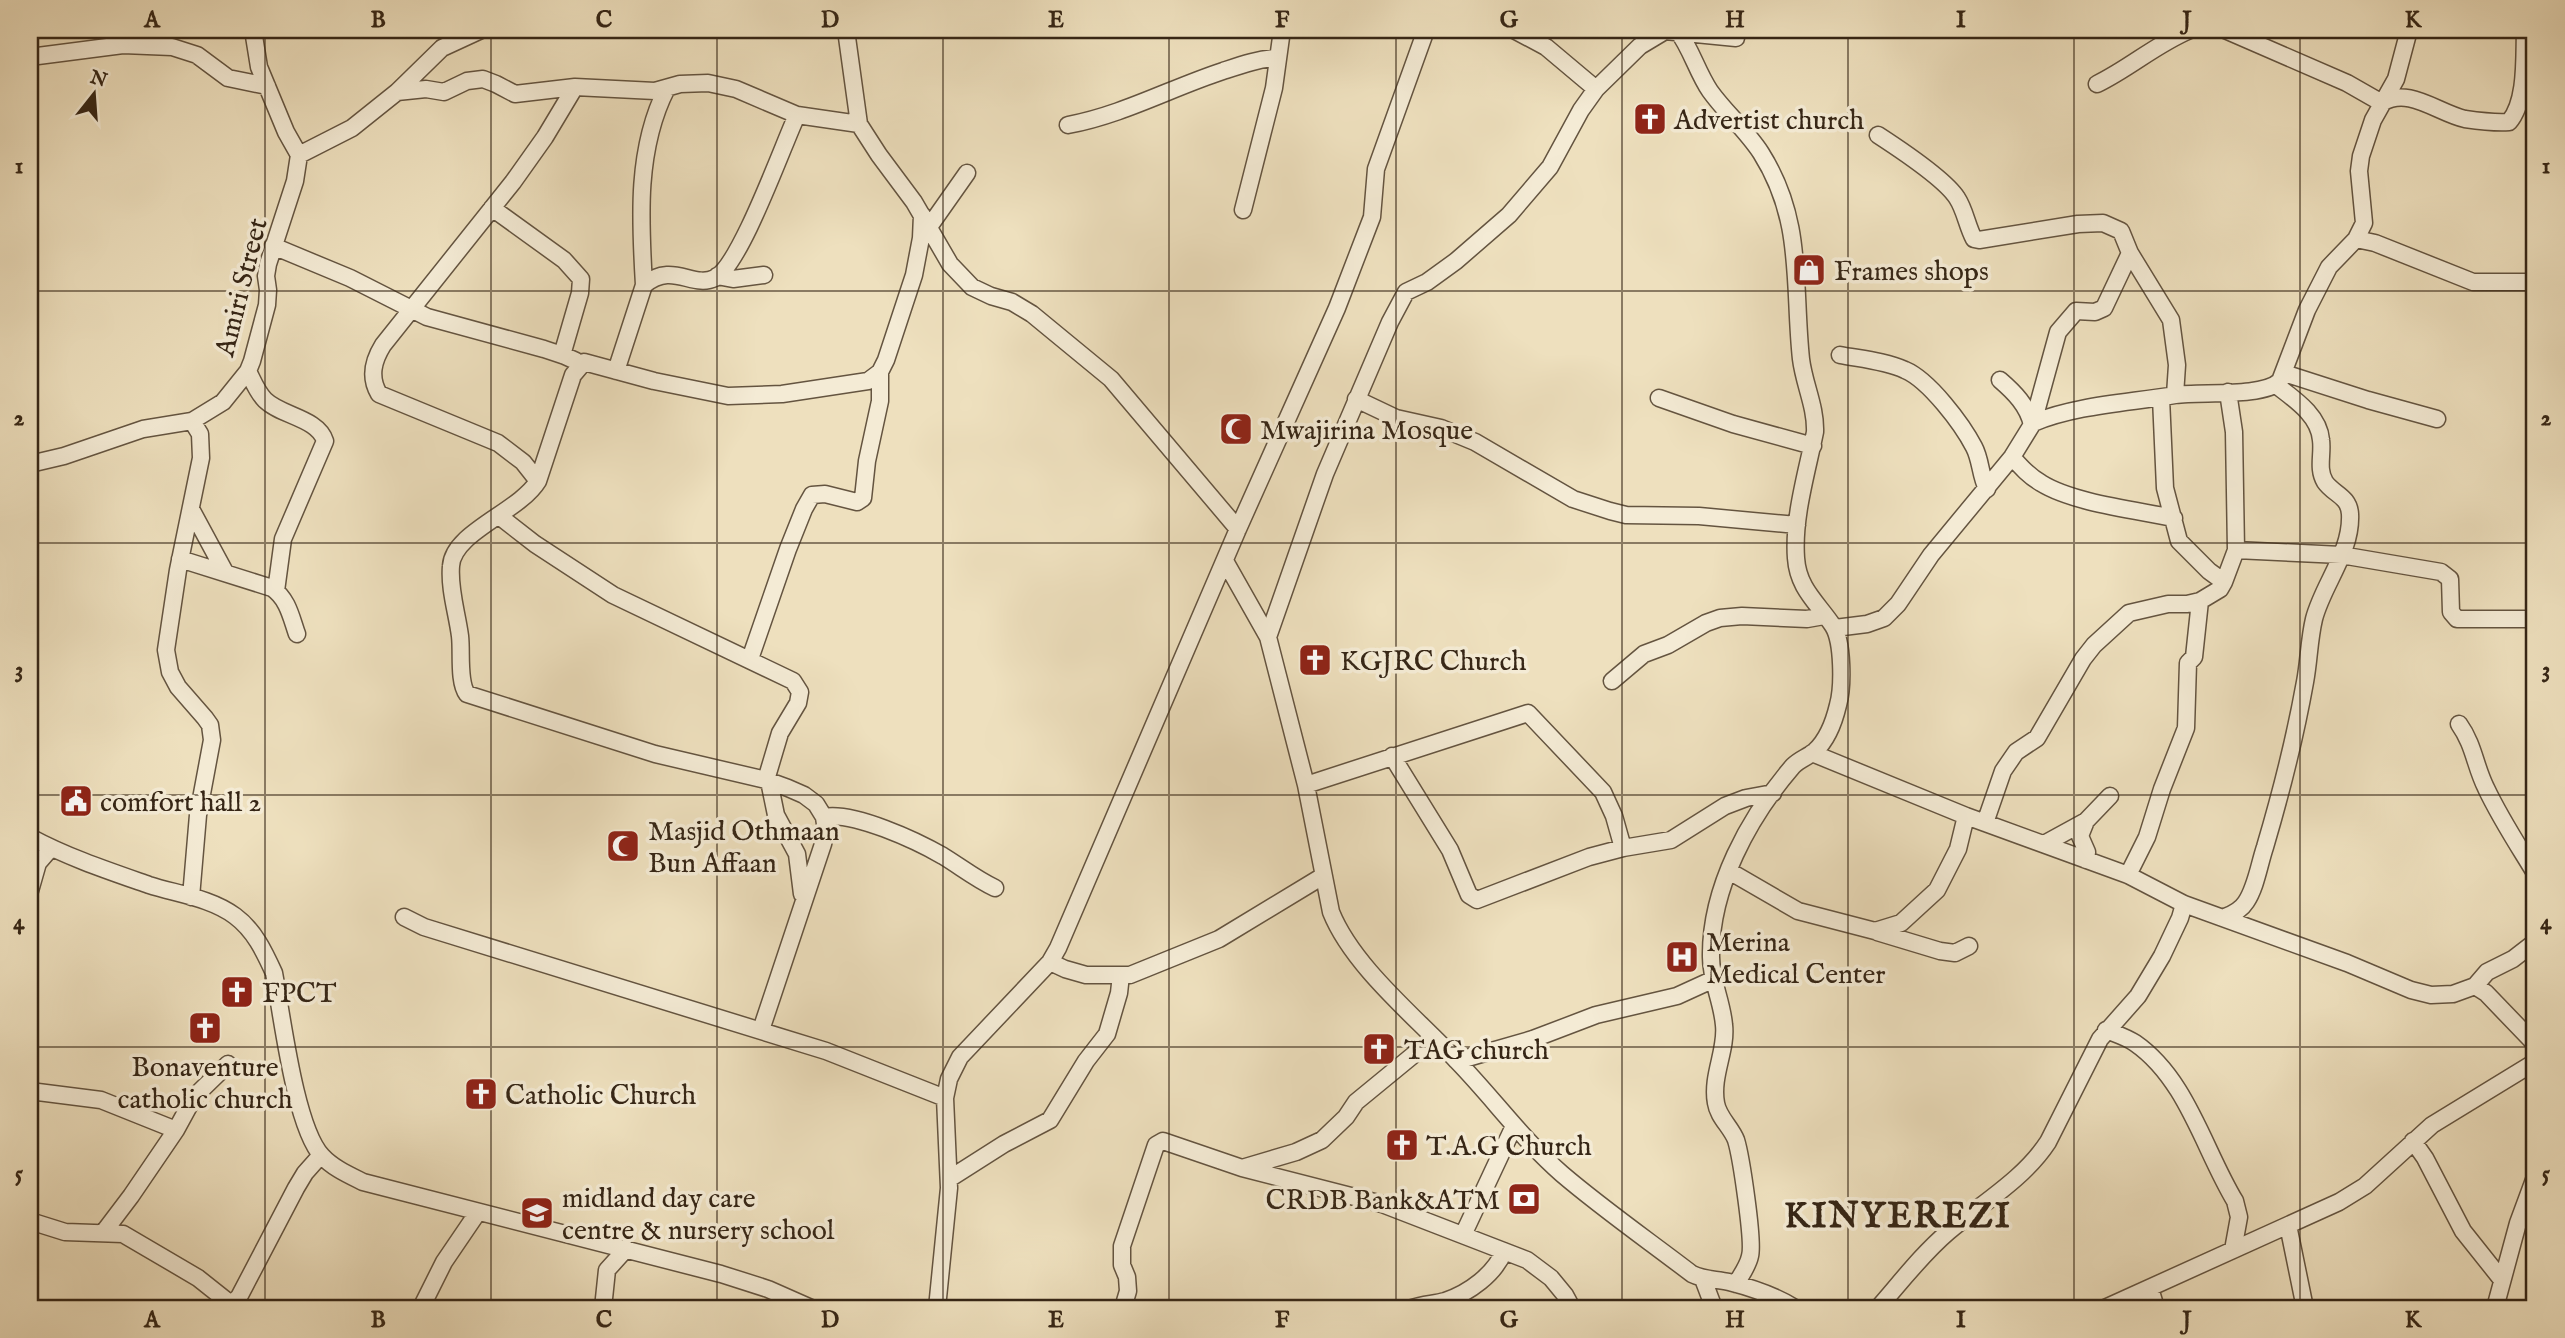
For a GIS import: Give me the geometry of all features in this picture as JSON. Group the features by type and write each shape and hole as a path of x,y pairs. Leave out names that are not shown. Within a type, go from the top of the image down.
{"street":[{"path":"253,30 255,53 267,86 286,132 299,155 352,128 397,92 442,48 481,30"},
{"path":"846,30 859,124 925,221 950,264 972,287 990,296 1012,302 1032,314 1111,379 1238,529"},
{"path":"1244,210 1270,108 1282,30"},
{"path":"937,1308 949,1179 946,1098 949,1079 960,1057 1050,962 1083,891 1238,529 1295,406 1363,242 1372,217 1376,169 1426,30"},
{"path":"1514,30 1546,47 1596,89"},
{"path":"1678,30 1709,89 1759,151 1775,178 1787,211 1798,281 1803,380 1816,417 1813,446 1797,524 1796,559 1800,578 1812,601 1829,622 1842,682 1834,720 1824,741 1795,764 1747,833 1729,871 1712,930 1712,980 1725,1026 1714,1093 1716,1108 1736,1139 1752,1244 1748,1263 1736,1284"},
{"path":"1268,637 1325,474 1390,321 1406,292 1427,282 1456,261 1517,207 1550,167 1581,110 1596,89 1640,46 1665,31 1678,30 1736,38"},
{"path":"2097,84 2125,70 2158,46 2190,30"},
{"path":"2225,30 2347,83 2382,103"},
{"path":"2032,424 2076,411 2168,397 2266,388 2280,379 2307,310 2329,267 2356,239 2364,223 2359,171 2361,156 2372,120 2396,79 2409,30"},
{"path":"2382,103 2392,97 2404,97 2465,119 2510,122 2520,101 2525,30"},
{"path":"30,57 123,45 172,47 197,55 228,78 267,86"},
{"path":"1068,125 1121,111 1240,65 1276,58"},
{"path":"397,92 426,89 444,92 467,81 483,79 514,94 575,86 655,91 680,84 708,83 736,89 797,115 859,124"},
{"path":"538,481 523,462 498,443 379,394 374,385 373,367 377,356 411,310 545,137 575,86"},
{"path":"615,371 644,285 641,222 646,151 654,117 667,88"},
{"path":"644,285 652,278 664,274 706,280 717,276 729,265 797,115"},
{"path":"1878,135 1913,158 1948,187 1957,197 1974,239 2078,224 2103,223 2121,230 2130,253 2171,320 2178,365 2168,397 2165,488 2179,541 2209,572 2224,582"},
{"name":"Amiri Street","path":"30,464 64,456 143,429 192,421 223,402 248,371 267,305 265,276 295,181 299,155"},
{"path":"750,659 788,549 812,495 825,494 857,502 863,498 867,461 880,401 880,372 914,275 925,221 967,173"},
{"path":"492,208 564,260 580,279 580,293 562,355"},
{"path":"2356,239 2375,243 2473,282 2535,282"},
{"path":"273,246 350,278 411,310 445,323 562,355 576,361 578,366"},
{"path":"1612,681 1644,654 1668,645 1720,618 1742,615 1867,624 1884,618 1898,604 1931,555 2012,457 2032,424 2058,332 2076,311 2095,312 2104,308 2130,253"},
{"path":"717,276 733,279 764,275"},
{"path":"1840,355 1907,370 1927,386 1952,415 1974,447 1987,489"},
{"path":"761,1030 826,831 824,817 816,804 804,795 767,780 655,754 467,694 462,687 462,651 451,580 453,554 465,539 531,492 538,481 578,366 584,362 728,396 782,394 868,381 880,372"},
{"path":"248,371 264,399 319,431 325,441 283,539 276,591"},
{"path":"2280,379 2437,419"},
{"path":"2225,917 2238,911 2246,902 2283,789 2315,616 2341,555 2350,511 2343,497 2325,482 2320,462 2321,440 2317,422 2294,399 2280,379"},
{"path":"2000,380 2021,401 2032,424"},
{"path":"1985,823 2003,771 2016,752 2037,738 2094,645 2129,612 2200,601 2220,589 2224,582 2236,550 2234,432 2228,392"},
{"path":"1659,398 1733,424 1813,446"},
{"path":"1356,399 1396,418 1441,428 1475,442 1573,499 1602,509 1626,515 1699,516 1797,524"},
{"path":"191,897 198,815 212,740 210,725 178,687 167,660 180,559 201,458 200,434 192,421"},
{"path":"2012,457 2043,484 2078,497 2174,518"},
{"path":"191,509 225,572"},
{"path":"499,516 613,595 793,681 800,692 798,703 780,733 767,780 776,815 797,855 803,903"},
{"path":"2236,550 2341,555 2441,572 2450,579 2451,612 2457,619 2535,619"},
{"path":"180,559 276,591 288,607 297,634"},
{"path":"1225,561 1268,637 1306,785 1332,912 1346,943 1514,1126 1561,1173 1671,1259 1703,1279 1736,1284 1769,1294 1796,1308"},
{"path":"2128,875 2147,837 2186,728 2188,663 2194,657 2200,601"},
{"path":"1306,785 1528,713 1603,792 1614,816 1623,848"},
{"path":"2459,724 2470,740 2486,788 2535,873"},
{"path":"1812,753 1966,816 2128,875 2184,904 2431,995 2454,994 2475,986 2487,972 2514,959 2535,942"},
{"path":"1392,756 1450,850 1469,895 1474,899 1552,870 1623,848 1671,840 1725,806 1746,797 1773,793"},
{"path":"2044,844 2086,821 2110,796"},
{"path":"824,817 834,815 851,818 910,840 945,857 978,881 995,888"},
{"path":"1875,931 1901,923 1937,891 1958,849 1966,816"},
{"path":"2086,821 2080,836 2086,849 2086,860"},
{"path":"30,837 51,848 218,906 236,917 253,934 265,951 274,973 303,1120 321,1155 339,1170 363,1182 756,1285 811,1308"},
{"path":"30,891 38,863 51,848"},
{"path":"1729,871 1798,911 1940,951 1955,953 1969,947"},
{"path":"1050,962 1086,975 1130,975 1219,939 1323,876"},
{"path":"1878,1308 1947,1233 2037,1158 2106,1030 2137,996 2170,943 2184,904"},
{"path":"404,917 424,927 826,1051 946,1098"},
{"path":"949,1179 996,1148 1051,1120 1086,1061 1107,1034 1119,993 1121,975"},
{"path":"1457,1061 1533,1039 1597,1015 1677,996 1712,980"},
{"path":"2475,986 2486,993 2535,1044"},
{"path":"2106,1030 2129,1039 2156,1061 2191,1115 2235,1201 2239,1217 2233,1250"},
{"path":"1242,1168 1296,1152 1322,1140 1346,1117 1356,1102 1434,1038"},
{"path":"2105,1308 2339,1202 2365,1186 2413,1141 2467,1102 2535,1062"},
{"path":"103,1233 176,1130 194,1097 228,1064"},
{"path":"30,1091 101,1100 176,1130"},
{"path":"1463,1235 1514,1126"},
{"path":"1124,1308 1128,1291 1127,1277 1122,1265 1122,1246 1156,1145 1163,1141 1242,1168 1382,1205 1527,1260 1539,1268 1565,1295 1572,1308"},
{"path":"2413,1141 2430,1167 2463,1231 2502,1280"},
{"path":"30,1221 65,1232 123,1234 198,1278 230,1307 239,1297 296,1188 321,1155"},
{"path":"2495,1308 2518,1223 2535,1177"},
{"path":"421,1308 444,1262 478,1212"},
{"path":"2288,1225 2305,1308"},
{"path":"603,1308 607,1270 626,1249"},
{"path":"1412,1308 1444,1301 1477,1284 1500,1262 1504,1251"},
{"path":"1703,1279 1714,1308"},
{"path":"2150,1288 2156,1308"}],"place":[{"name":"Advertist church","path":"1650,119"},
{"name":"Frames shops","path":"1809,270"},
{"name":"Mwajirina Mosque","path":"1236,429"},
{"name":"KGJRC Church","path":"1315,660"},
{"name":"comfort hall 2","path":"76,801"},
{"name":"Masjid Othmaan Bun Affaan","path":"623,846"},
{"name":"Merina Medical Center","path":"1682,957"},
{"name":"FPCT","path":"237,992"},
{"name":"Bonaventure catholic church","path":"205,1028"},
{"name":"TAG church","path":"1379,1049"},
{"name":"Catholic Church","path":"481,1094"},
{"name":"T.A.G Church","path":"1402,1145"},
{"name":"CRDB Bank&ATM","path":"1524,1199"},
{"name":"midland day care centre & nursery school","path":"537,1213"}],"district":[{"name":"KINYEREZI","path":"1898,1215"}]}
